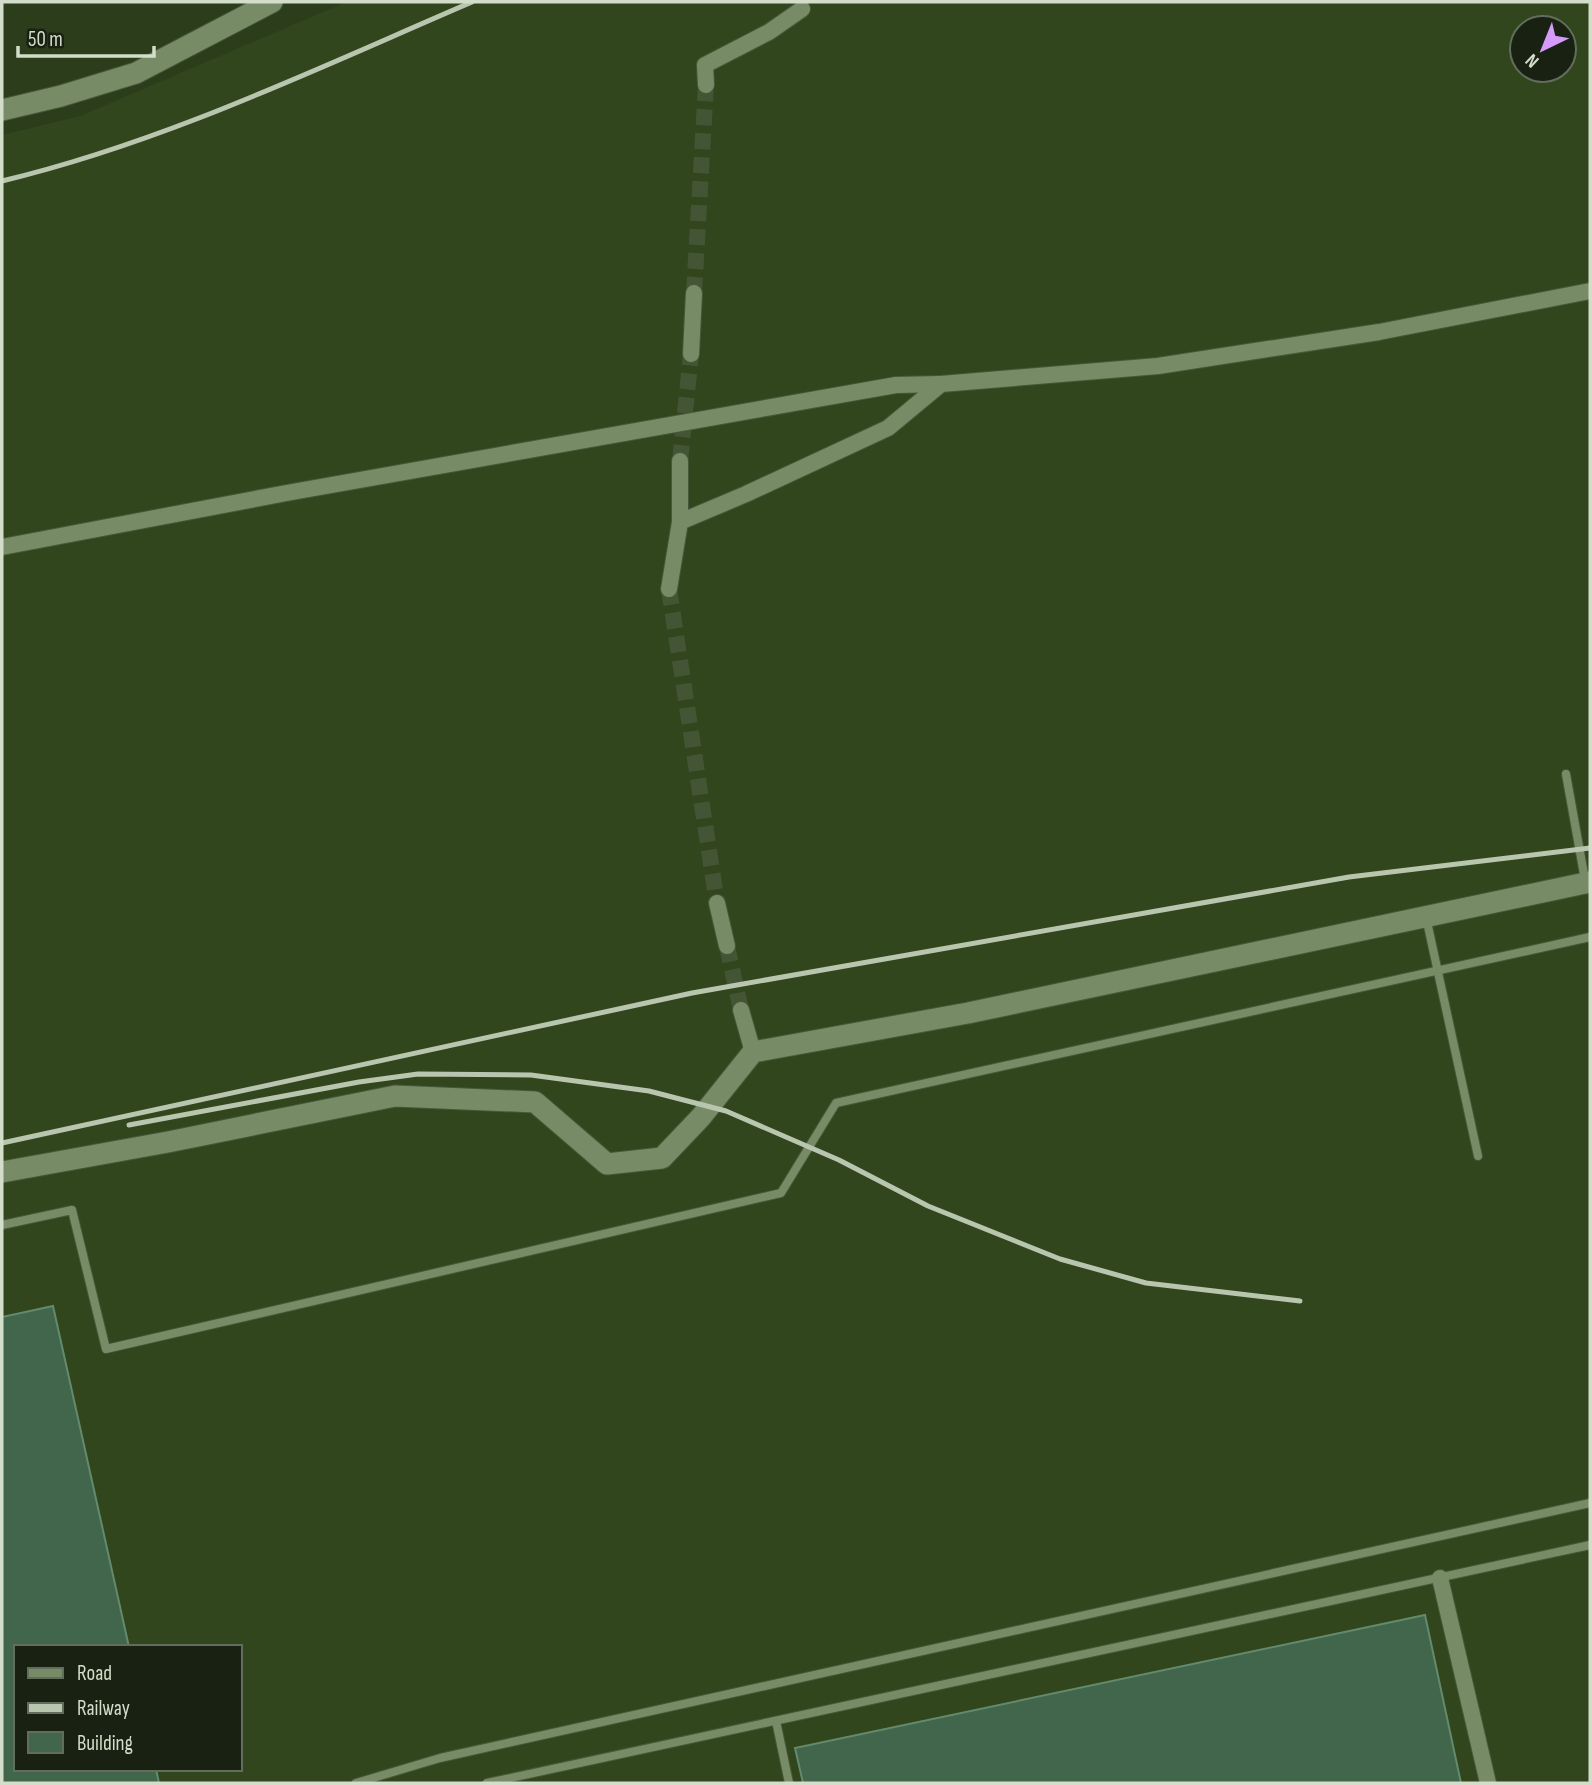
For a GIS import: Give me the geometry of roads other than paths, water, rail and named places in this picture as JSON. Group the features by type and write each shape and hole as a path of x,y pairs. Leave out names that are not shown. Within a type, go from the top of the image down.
{"street":[{"path":"2,110 61,96 136,73 272,2"},
{"path":"706,85 705,65 769,32 802,9"},
{"path":"2,547 292,492 869,390 1158,366 1378,332 1590,291"},
{"path":"691,354 694,293"},
{"path":"680,522 888,428 941,384"},
{"path":"669,589 680,522 680,461"},
{"path":"2,1172 395,1096 534,1102 607,1164 662,1158 701,1117 753,1052 968,1013 1588,883"},
{"path":"717,903 727,946"},
{"path":"741,1010 753,1052"},
{"path":"1440,1578 1488,1783"}],"lane":[{"path":"1566,774 1588,883"},
{"path":"1426,918 1478,1156"},
{"path":"2,1225 72,1210 106,1349 781,1193 836,1103 1590,937"},
{"path":"356,1783 440,1758 1590,1503"},
{"path":"487,1783 1590,1545"},
{"path":"776,1721 789,1783"},
{"path":"544,1771 547,1783"}],"tunnel":[{"path":"694,293 706,85"},
{"path":"680,461 691,354"},
{"path":"669,589 717,903"},
{"path":"727,946 741,1010"}],"railway":[{"path":"2,181 63,165 182,125 472,2"},
{"path":"2,1143 692,993 1349,877 1590,848"},
{"path":"129,1125 359,1082 418,1074 531,1075 649,1091 726,1111 839,1160 928,1206 1060,1259 1146,1283 1300,1301"}]}
